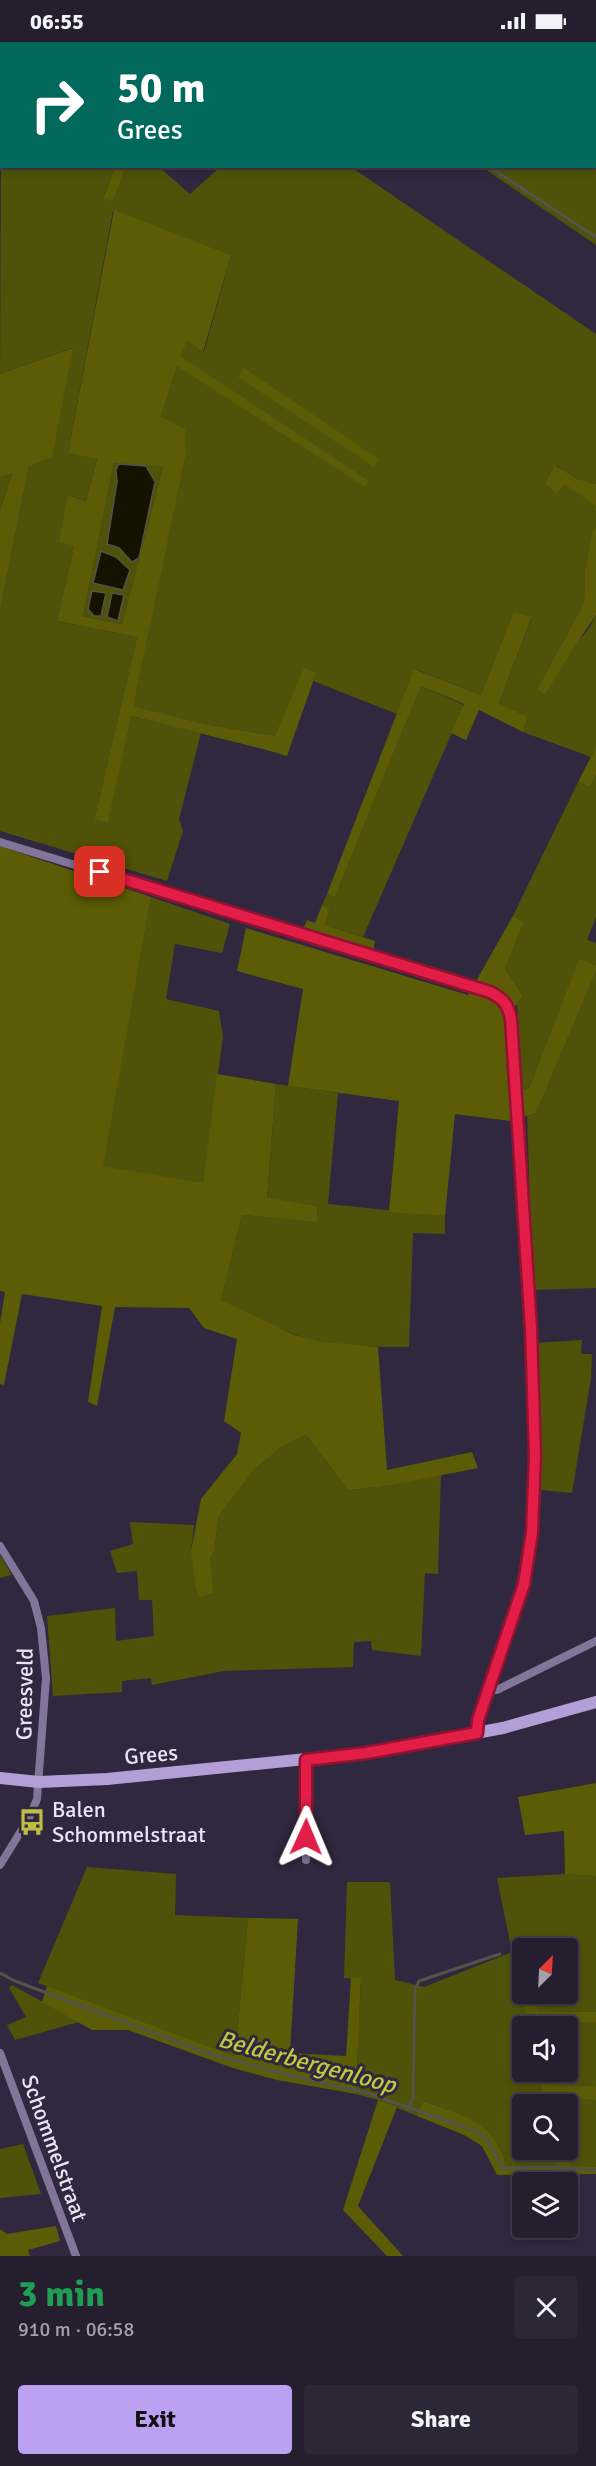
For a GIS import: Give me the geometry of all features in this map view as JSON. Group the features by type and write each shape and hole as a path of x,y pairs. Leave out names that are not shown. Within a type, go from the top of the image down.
{"street":[{"path":"0,842 490,992 502,998 509,1007 518,1107 531,1329 535,1456 530,1556 524,1584 478,1720 477,1733"},
{"name":"Greesveld","path":"0,1546 34,1601 42,1628 46,1686 38,1770 39,1782"},
{"path":"489,1690 497,1690 596,1641"},
{"name":"Grees","path":"0,1778 39,1782 118,1778 366,1753 477,1733 596,1702"},
{"path":"306,1760 306,1860"},
{"path":"0,1865 34,1809 39,1782"},
{"name":"Schommelstraat","path":"0,2053 76,2256"}],"shaded area":[{"path":"1,168 115,168 103,197 113,202 126,168 160,168 190,194 219,168 352,168 596,334 596,484 578,479 556,465 565,483 596,507 596,527 592,530 585,570 584,603 537,689 590,627 596,615 596,747 591,757 523,732 528,717 499,703 532,618 513,612 481,695 415,669 397,714 313,681 316,673 275,736 205,724 132,706 186,455 161,417 177,365 365,486 368,481 181,356 186,339 204,352 231,255 113,211 68,453 97,458 86,501 69,495 74,546 57,621 137,637 94,820 108,821 130,716 201,733 179,819 183,831 167,881 0,831 0,611 29,466 72,348 0,374"},
{"path":"115,168 126,168 113,202 103,198"},
{"path":"483,168 596,168 596,245"},
{"path":"114,210 231,255 203,352 187,340 181,356 369,481 365,487 177,366 161,417 185,429 186,455 133,706 205,724 275,736 304,668 316,673 287,756 131,716 108,822 94,820 137,637 57,621 74,546 59,542 68,495 86,501 97,459 68,453","holes":["114,463 163,467 122,624 83,616"]},
{"path":"73,348 52,457 29,466 0,611 0,511 12,473 0,477 0,374"},
{"path":"244,368 379,459 374,467 238,377"},
{"path":"114,463 163,467 122,624 83,616"},
{"path":"119,464 146,466 155,482 139,558 132,562 119,548 107,544 117,482 116,470"},
{"path":"555,465 578,479 596,484 596,507 565,484 557,493 545,484"},
{"path":"12,472 0,511 0,477"},
{"path":"596,527 596,615 545,695 537,689 584,603 585,570 592,530"},
{"path":"101,551 116,557 130,570 123,590 93,583"},
{"path":"92,591 106,593 101,616 94,616 88,609"},
{"path":"112,593 124,595 118,621 107,617"},
{"path":"513,612 532,617 499,703 528,717 523,732 479,710 466,740 451,733 464,704 421,686 335,897 327,894 414,669 481,695"},
{"path":"421,686 464,705 363,937 325,925 330,909 322,905 327,894 335,897"},
{"path":"596,747 596,775 590,787 578,782"},
{"path":"596,775 596,917 587,940 596,943 596,965 579,960 529,1088 523,1090 517,1004 523,996 505,969 524,922 513,916 578,782 590,787"},
{"path":"0,846 151,897 103,1166 203,1183 217,1074 276,1084 267,1198 318,1206 317,1222 242,1215 221,1300 294,1335 324,1342 378,1347 387,1470 472,1452 478,1468 387,1486 348,1490 306,1435 281,1447 254,1470 219,1516 214,1551 210,1560 213,1593 200,1597 196,1589 191,1551 201,1499 237,1454 241,1433 224,1421 237,1339 204,1328 189,1308 115,1307 97,1406 88,1402 102,1306 22,1294 4,1385 0,1384 0,1323 5,1292 0,1291"},
{"path":"151,897 230,924 222,953 175,944 166,999 219,1011 223,1037 203,1184 102,1166"},
{"path":"322,905 330,909 325,925 375,941 373,951 303,929 307,920 315,923"},
{"path":"513,916 524,922 505,969 523,996 507,1017 513,1093 529,1088 579,959 596,965 596,972 536,1113 511,1121 455,1114 445,1216 389,1212 399,1101 288,1086 303,989 237,971 246,928 468,995"},
{"path":"596,972 596,1288 533,1290 527,1116 536,1113"},
{"path":"276,1084 338,1093 328,1204 445,1216 445,1234 413,1233 409,1347 321,1342 275,1327 221,1300 242,1215 317,1221 318,1206 267,1199"},
{"path":"582,1340 581,1354 592,1354 591,1378 572,1493 540,1490 535,1343"},
{"path":"306,1435 348,1490 387,1486 441,1474 438,1574 425,1573 421,1656 372,1650 371,1641 354,1642 353,1667 224,1671 152,1685 151,1678 122,1681 122,1692 53,1696 47,1616 115,1608 116,1641 154,1636 152,1600 139,1600 137,1571 117,1573 110,1551 133,1544 130,1522 194,1525 191,1551 210,1560 214,1551 219,1516 254,1470 281,1447"},
{"path":"0,1555 12,1575 0,1578"},
{"path":"596,1783 596,1876 565,1874 564,1831 525,1835 518,1797"},
{"path":"87,1867 176,1874 175,1915 248,1918 235,2056 38,1983"},
{"path":"565,1874 596,1876 596,2012 538,2011 536,2004 578,2004 578,1938 512,1938 512,1952 497,1878"},
{"path":"347,1882 390,1882 395,1980 424,1987 512,1952 512,2004 523,2004 526,2016 512,2016 512,2082 540,2082 543,2094 512,2094 512,2160 556,2160 558,2167 506,2166 495,2140 475,2122 423,2101 417,2116 378,2100 356,2094 361,1979 344,1978"},
{"path":"248,1918 298,1919 290,2053 346,2056 351,1977 361,1978 356,2094 277,2080 233,2068 128,2030 92,2030 42,2002 47,1986 235,2056"},
{"path":"12,1985 79,2022 15,2040 7,2025 26,2017 9,1988"},
{"path":"523,2004 536,2004 538,2011 596,2012 596,2023 578,2022 578,2016 526,2016"},
{"path":"578,2022 596,2023 596,2086 553,2085 552,2082 578,2082"},
{"path":"540,2082 552,2082 553,2085 596,2086 596,2100 578,2100 578,2094 543,2094"},
{"path":"378,2100 397,2107 358,2206 403,2256 387,2256 343,2210"},
{"path":"578,2100 596,2100 596,2167 570,2165 569,2160 578,2160"},
{"path":"423,2101 475,2122 494,2139 506,2166 557,2167 556,2160 569,2160 570,2165 596,2167 596,2174 512,2172 512,2175 497,2175 482,2146 464,2135 417,2116"},
{"path":"23,2144 41,2194 0,2198 0,2149"},
{"path":"56,2226 60,2241 28,2250 30,2256 0,2256 0,2229 7,2234"}],"waterway":[{"path":"491,168 596,237"},
{"path":"407,2109 413,2099 415,1989 419,1981 500,1954"},
{"name":"Belderbergenloop","path":"0,1973 15,1981 207,2053 288,2075 364,2092 476,2131 486,2138 503,2168 547,2167 596,2170"}],"place":[{"name":"Balen Schommelstraat","path":"32,1822"}],"route":[{"path":"100,872 490,992 502,998 509,1007 518,1107 531,1329 535,1456 532,1548 524,1584 478,1720 477,1733 366,1753 306,1760 306,1837"}]}
